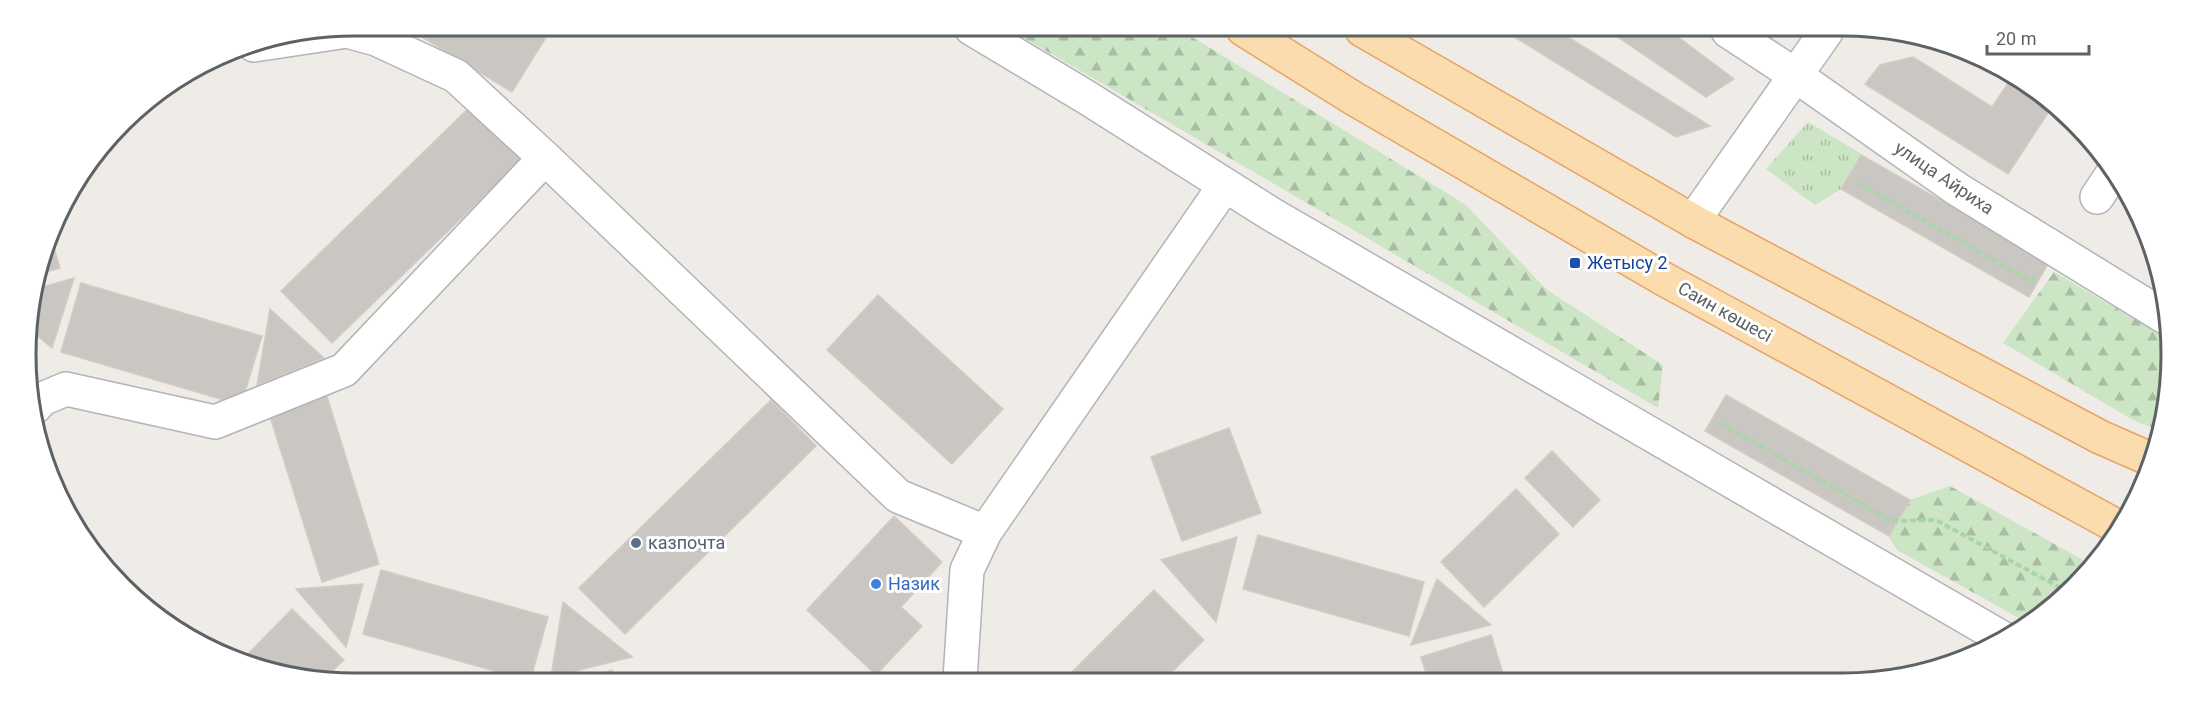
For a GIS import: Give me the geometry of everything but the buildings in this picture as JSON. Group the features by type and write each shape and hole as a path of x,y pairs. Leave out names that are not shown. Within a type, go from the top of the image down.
{"main road":[{"name":"Саин көшесі","path":"1254,36 1353,98 1662,278 2113,522"},
{"path":"1372,36 1693,221 2100,436 2144,456"}],"street":[{"path":"366,36 456,76 763,365 898,496 985,532"},
{"path":"984,36 1086,97 1271,214 1995,634"},
{"name":"улица Айриха","path":"1736,36 1957,189 2158,313"},
{"path":"1693,221 1823,36"},
{"path":"40,401 66,389 215,422 344,370 545,158"},
{"path":"2097,197 2108,180"},
{"path":"960,673 967,570 985,532 1225,185"}],"path":[{"path":"1859,183 2032,282"},
{"path":"1720,423 1892,521 1936,520 2060,588"}],"green space":[{"path":"1021,36 1190,36 1466,205 1547,290 1663,365 1658,408"},
{"path":"1808,122 1863,155 1841,189 1815,205 1766,169"},
{"path":"2054,272 2160,334 2160,375 2152,428 2133,420 2003,343"},
{"path":"1950,486 2085,561 2053,594 2020,618 1897,550 1889,537 1910,500"}],"place":[{"name":"Жетысу 2","path":"1575,263"},
{"name":"казпочта","path":"636,543"},
{"name":"Назик","path":"876,584"}]}
